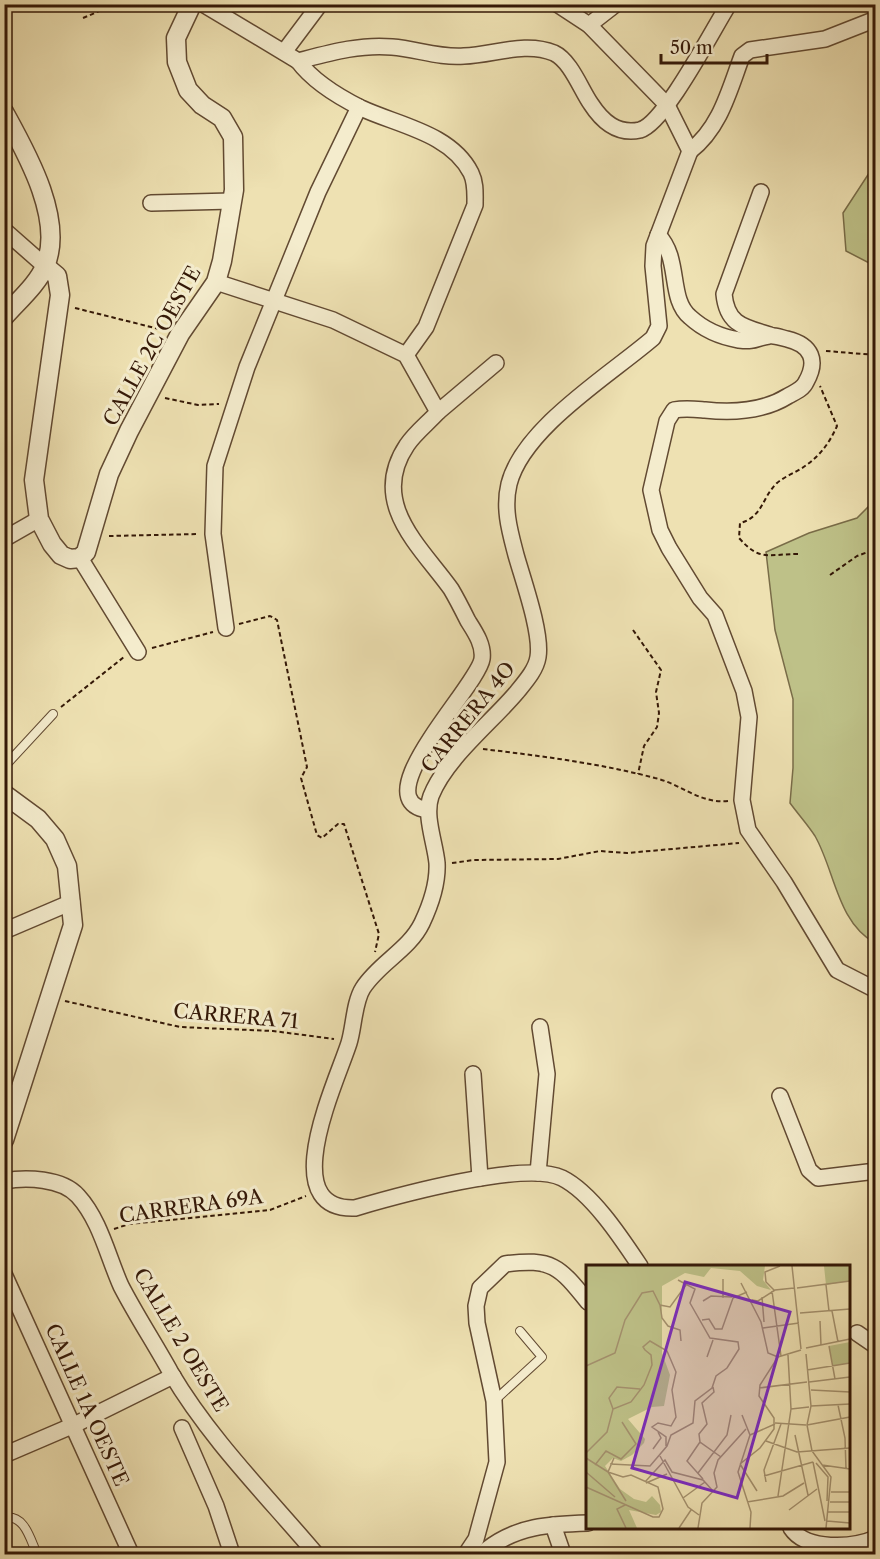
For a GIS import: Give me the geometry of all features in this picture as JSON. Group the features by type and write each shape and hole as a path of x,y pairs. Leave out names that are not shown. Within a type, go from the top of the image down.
{"street":[{"name":"CALLE 2C OESTE","path":"80,558 86,552 109,474 180,334 216,282 232,201 233,137 222,118 202,105 188,90 177,62 176,38 192,4"},
{"path":"203,4 298,61 306,72 360,107 442,143 471,173 475,189 475,205 426,327 406,355"},
{"path":"284,52 320,4"},
{"path":"557,4 589,25 667,105 690,152 705,140 718,120 742,56 750,50 825,39 876,19"},
{"path":"589,25 616,4"},
{"path":"298,61 361,48 393,47 435,56 465,56 526,47 556,54 569,67 606,125 620,129 640,130 651,123 667,105 729,4"},
{"path":"226,628 213,534 215,466 247,367 318,192 360,107"},
{"path":"4,112 24,150 46,206 51,237 45,266 4,317"},
{"name":"CARRERA 4O","path":"428,810 431,796 466,747 525,681 538,656 531,610 507,523 509,483 530,442 653,338 659,326 652,266 654,246 690,152"},
{"path":"761,192 724,294 725,308 731,319 748,328 793,341 808,350 813,360 813,369 804,386 779,402 743,411 687,407 674,410 667,421 651,490 660,530 700,598 715,615 744,691 749,717 742,800 753,840 784,882 837,970 876,990"},
{"path":"151,202 232,201"},
{"path":"6,232 57,276 61,285 34,480 39,519 61,555 70,559 80,558 138,652"},
{"path":"658,235 667,244 672,256 679,297 687,315 705,329 736,339 757,341 770,335"},
{"path":"216,282 333,320 406,355 438,412"},
{"path":"496,363 438,412 407,446 395,475 395,502 405,532 451,590 479,641 482,657 478,673 442,721 411,771 407,787 409,800 417,809 428,810 437,866 433,896 421,925 411,940 362,988 350,1042 330,1093 315,1152 315,1182 326,1201 339,1208 355,1208 480,1178 538,1173 561,1178 583,1195 618,1233 639,1265"},
{"path":"4,539 39,519"},
{"path":"4,794 38,819 55,839 67,866 73,926 4,1140"},
{"path":"4,931 72,902"},
{"path":"538,1173 547,1074 540,1027"},
{"path":"473,1074 480,1178"},
{"path":"780,1096 809,1170 818,1178 876,1171"},
{"name":"CALLE 2 OESTE","path":"4,1181 33,1179 66,1187 77,1194 100,1234 123,1290 173,1376 204,1421 316,1554"},
{"path":"484,1548 497,1462 494,1401 477,1323 476,1306 480,1288 505,1263 537,1262 564,1273 586,1300"},
{"name":"CALLE 1A OESTE","path":"4,1274 131,1554"},
{"path":"857,1333 876,1346"},
{"path":"4,1455 74,1425 173,1376"},
{"path":"182,1428 216,1506 232,1554"},
{"path":"466,1554 484,1548 501,1537 533,1526 586,1523"},
{"path":"553,1525 563,1554"},
{"path":"793,1529 801,1538 815,1543 872,1543"}],"lane":[{"path":"4,766 52,714"},
{"path":"494,1401 542,1357 520,1331"},
{"path":"4,1518 15,1517 22,1521 38,1554"}],"path":[{"path":"83,18 117,4"},
{"path":"59,304 180,334"},
{"path":"808,350 876,355"},
{"path":"798,554 752,553 739,538 740,523 750,520 759,512 776,484 807,465 829,444 837,426 813,369"},
{"path":"148,395 198,405 237,403"},
{"path":"91,536 213,534"},
{"path":"830,575 857,556 876,549"},
{"path":"52,714 119,658 270,616 277,620 307,767 301,778 316,835 322,838 338,824 344,824 379,934 374,955"},
{"path":"633,630 661,670 656,692 659,713 657,727 644,746 638,774"},
{"path":"466,747 579,760 658,778 712,803 742,800"},
{"path":"437,866 474,860 558,859 600,851 627,853 660,848 724,846 753,840"},
{"name":"CARRERA 71","path":"50,998 180,1027 273,1030 350,1042"},
{"name":"CARRERA 69A","path":"100,1234 129,1224 270,1210 320,1191"}],"green space":[{"path":"875,164 875,266 846,251 843,213"},
{"path":"875,500 875,943 862,934 852,922 838,895 815,836 790,803 793,768 793,699 775,630 766,552 809,533 857,518"}]}
